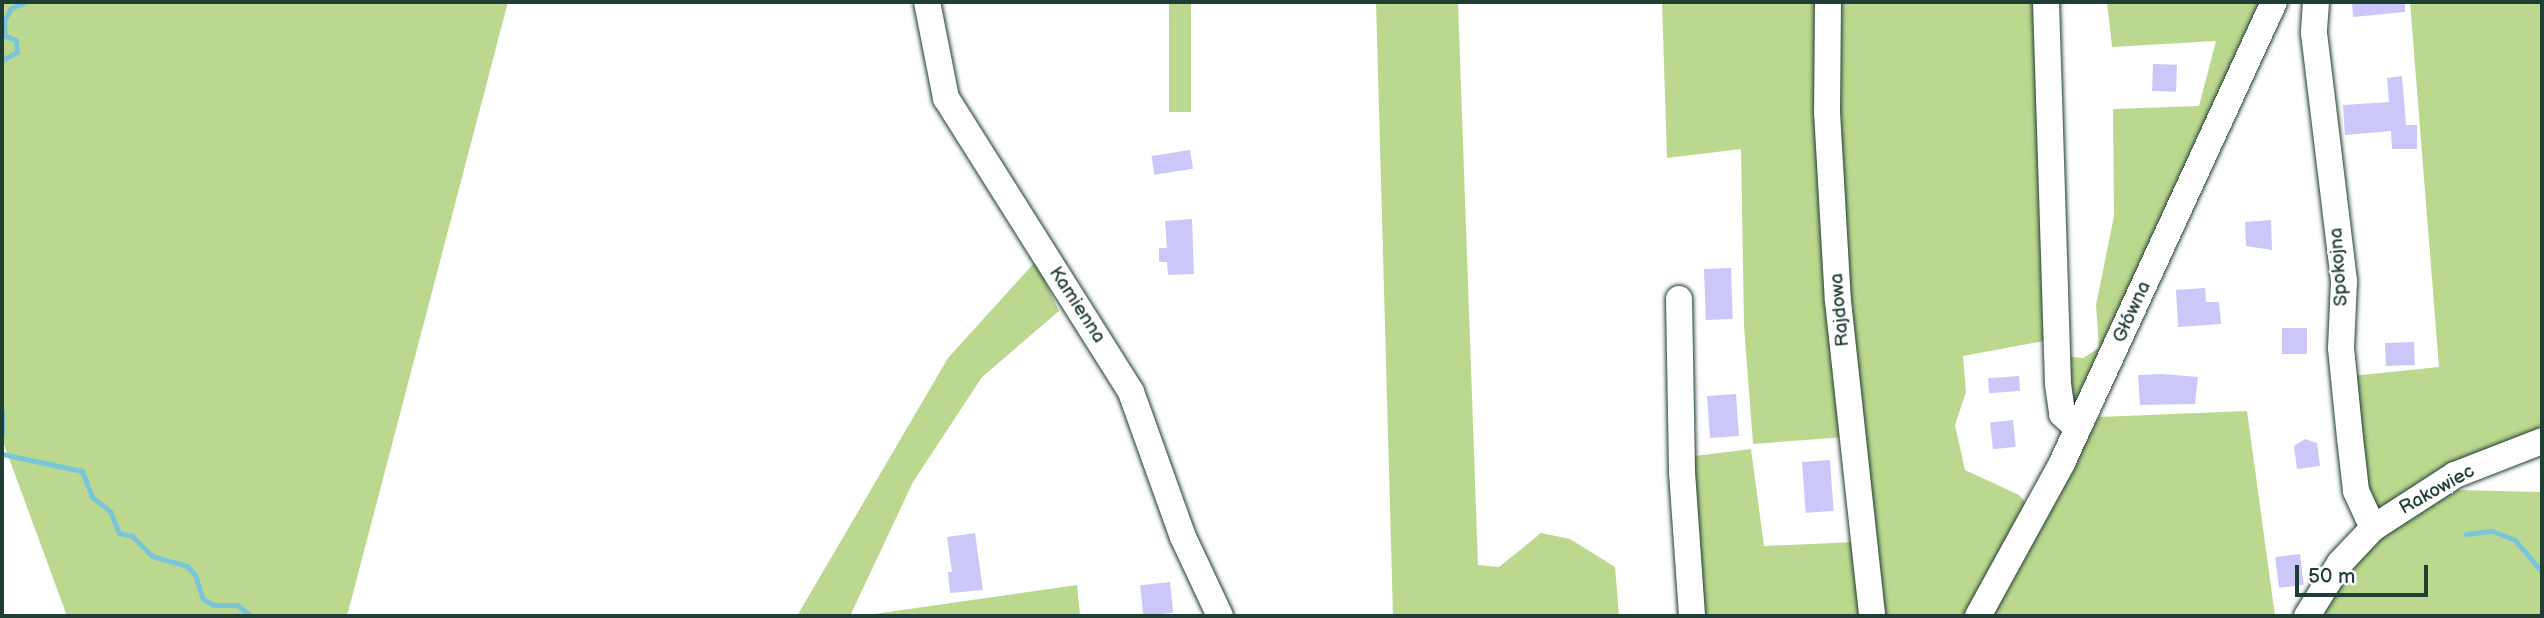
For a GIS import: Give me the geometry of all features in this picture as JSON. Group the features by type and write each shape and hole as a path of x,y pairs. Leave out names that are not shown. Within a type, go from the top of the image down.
{"street":[{"name":"Kamienna","path":"928,2 946,99 1131,392 1183,537 1220,616"},
{"name":"Rajdowa","path":"1828,2 1827,112 1838,301 1872,616"},
{"path":"2046,2 2058,384 2062,414 2077,428"},
{"name":"Główna","path":"1978,616 2037,514 2274,2"},
{"name":"Spokojna","path":"2316,2 2314,33 2344,282 2341,348 2351,452 2356,491 2373,528"},
{"path":"1679,299 1682,472 1692,616"},
{"name":"Rakowiec","path":"2307,616 2340,563 2373,528 2455,475 2542,441"}],"green space":[{"path":"2,2 508,2 347,616 67,616 2,439"},
{"path":"1169,2 1191,2 1191,112 1169,112"},
{"path":"1376,2 1458,2 1478,565 1499,567 1541,533 1570,539 1615,567 1619,616 1393,616"},
{"path":"1662,2 1822,2 1845,437 1753,444 1744,326 1741,149 1667,158"},
{"path":"1838,2 2035,2 2044,341 1963,356 1966,392 1955,425 1965,470 2019,495 2030,507 1968,616 1878,616 1835,115"},
{"path":"2107,2 2264,2 2073,414 2061,348 2071,357 2083,358 2099,348 2096,305 2114,216 2113,109 2199,106 2216,41 2112,47"},
{"path":"2410,2 2542,2 2542,432 2375,518 2364,489 2351,376 2439,367"},
{"path":"1036,261 1059,311 982,377 913,482 850,616 797,616 948,358"},
{"path":"2247,411 2275,616 1992,616 2099,417"},
{"path":"1751,449 1764,546 1855,542 1864,616 1697,616 1687,457"},
{"path":"2458,490 2542,492 2542,616 2315,616 2338,578 2381,532"},
{"path":"1077,585 1080,616 860,616"}],"building":[{"path":"2352,2 2405,2 2405,12 2353,17"},
{"path":"2153,64 2177,65 2176,92 2152,91"},
{"path":"2402,76 2406,125 2417,125 2417,149 2392,149 2391,131 2345,135 2343,105 2389,102 2387,78"},
{"path":"1190,150 1193,169 1154,175 1151,156"},
{"path":"1192,219 1194,274 1168,275 1167,262 1159,262 1159,248 1167,248 1165,221"},
{"path":"2271,220 2272,250 2246,246 2245,222"},
{"path":"1731,268 1733,319 1706,320 1704,269"},
{"path":"2205,288 2206,302 2219,302 2221,324 2178,327 2176,290"},
{"path":"2282,328 2307,328 2307,354 2282,354"},
{"path":"2414,342 2415,365 2386,366 2385,343"},
{"path":"2138,375 2198,377 2195,404 2140,405"},
{"path":"2019,376 2020,391 1989,393 1988,378"},
{"path":"1736,394 1739,436 1710,438 1707,396"},
{"path":"2013,420 2016,447 1993,449 1990,422"},
{"path":"2305,439 2317,443 2320,466 2297,469 2294,446"},
{"path":"1830,460 1834,511 1806,513 1802,462"},
{"path":"975,533 983,590 950,593 948,572 952,572 947,537"},
{"path":"2300,554 2304,585 2279,588 2275,557"},
{"path":"1170,582 1173,613 1143,616 1140,585"}],"waterway":[{"path":"2,60 17,52 16,40 5,36 4,21 11,8 25,2"},
{"path":"2,411 2,433"},
{"path":"2,454 82,471 92,497 110,511 119,533 132,536 152,556 187,566 195,575 203,599 213,605 237,605 251,616"},
{"path":"2466,534 2492,531 2515,540 2542,572"}]}
